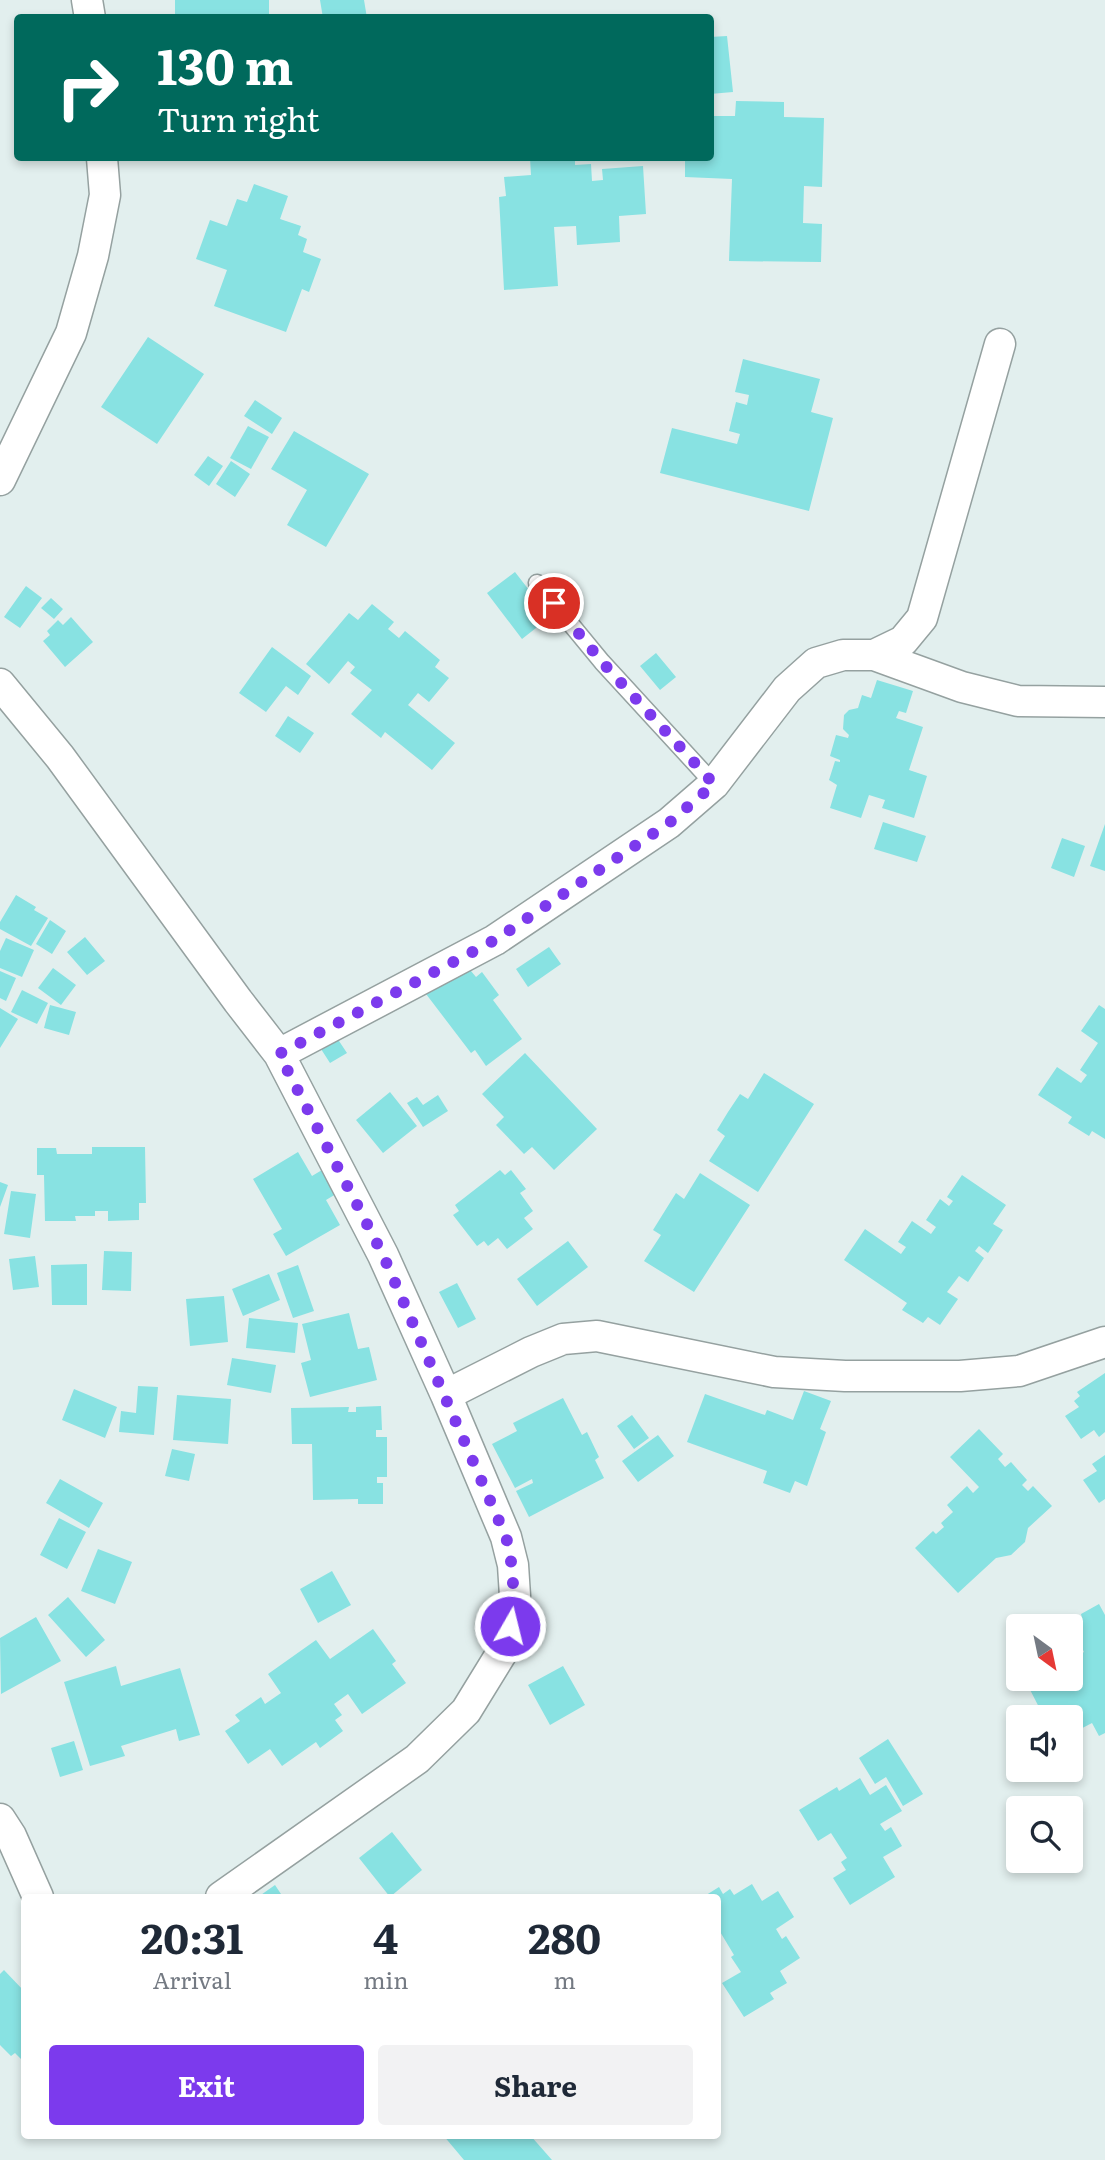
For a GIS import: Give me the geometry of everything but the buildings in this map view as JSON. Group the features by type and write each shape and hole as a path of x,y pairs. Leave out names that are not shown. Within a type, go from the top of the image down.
{"street":[{"path":"0,480 71,333 93,256 105,195 102,161"},
{"path":"874,655 903,641 922,618 1000,344"},
{"path":"279,1054 495,940 669,823 714,784 787,689 816,663 843,655 874,655 962,687 1018,701 1105,702"},
{"path":"0,684 60,757 279,1054 383,1255 506,1537 513,1565 515,1597 510,1626 500,1654 466,1711 417,1759 225,1894"},
{"path":"446,1395 563,1339 597,1336 774,1372 845,1376 960,1377 1019,1371 1105,1342"},
{"path":"0,1819 37,1894"}],"lane":[{"path":"537,583 602,662 714,784"}],"route":[{"path":"510,1626 515,1597 513,1565 506,1537 383,1255 279,1054 495,940 669,823 714,784 602,662 554,603"}]}
